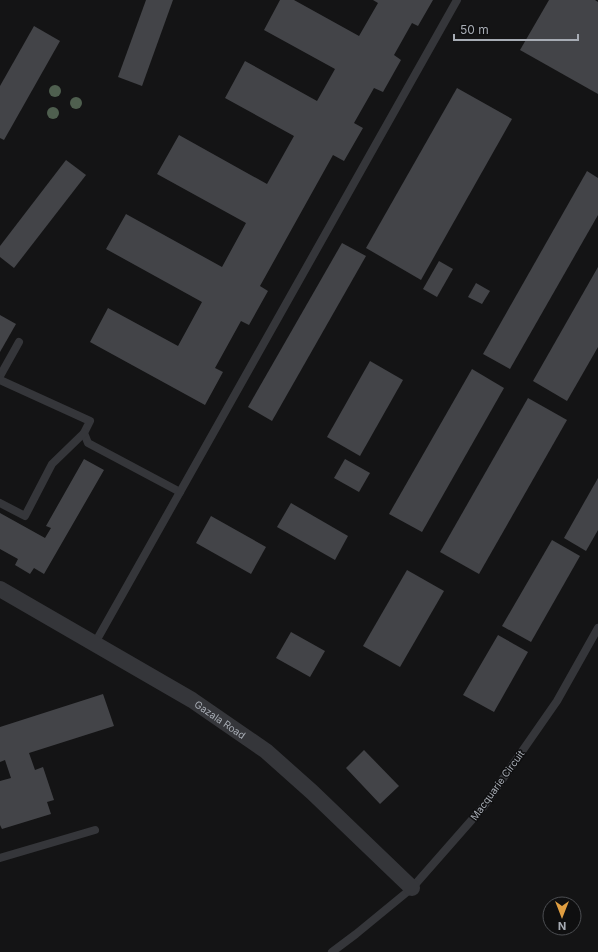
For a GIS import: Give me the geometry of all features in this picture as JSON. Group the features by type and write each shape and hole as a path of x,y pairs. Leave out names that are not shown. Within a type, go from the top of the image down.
{"street":[{"name":"Gazala Road","path":"0,589 192,700 266,751 312,792 412,888"}],"lane":[{"path":"95,643 457,0"},
{"path":"0,376 19,342"},
{"path":"0,380 90,421 84,434 52,464 25,516 0,503"},
{"path":"84,434 88,443 180,492"},
{"name":"Macquarie Circuit","path":"332,952 412,888 484,806 557,701 598,628"},
{"path":"0,858 95,830"}],"building":[{"path":"146,0 173,0 142,86 118,77"},
{"path":"280,0 294,0 359,36 378,3 373,0 433,0 418,26 412,23 394,55 401,60 383,92 374,88 354,123 363,128 344,161 333,155 260,286 268,291 249,325 241,321 215,368 223,372 205,405 90,342 108,308 178,346 202,302 106,249 126,214 222,267 246,223 157,174 179,135 267,184 294,136 225,98 245,61 317,101 335,69 264,30"},
{"path":"549,0 595,0 598,2 598,94 520,50"},
{"path":"34,26 60,41 4,140 0,138 0,86"},
{"path":"457,88 512,119 421,280 366,248"},
{"path":"66,160 86,175 14,268 0,257 0,246"},
{"path":"587,171 598,178 598,215 510,369 483,354"},
{"path":"342,243 366,256 272,421 248,407"},
{"path":"439,261 453,269 437,297 423,289"},
{"path":"598,267 598,347 567,401 533,381"},
{"path":"476,283 490,291 482,304 468,297"},
{"path":"0,315 16,324 0,352"},
{"path":"370,361 403,380 360,456 327,437"},
{"path":"472,369 504,388 422,532 389,514"},
{"path":"528,398 567,420 479,574 440,552"},
{"path":"84,459 104,470 44,574 34,568 30,574 15,565 18,559 0,549 0,513 45,538 51,528 46,526"},
{"path":"345,459 370,473 359,492 334,478"},
{"path":"598,478 598,530 586,551 564,538"},
{"path":"291,503 348,536 335,560 277,527"},
{"path":"211,516 266,547 251,574 196,543"},
{"path":"552,540 580,556 531,642 502,626"},
{"path":"407,570 444,591 400,667 363,646"},
{"path":"291,632 325,651 310,677 276,658"},
{"path":"498,635 528,652 494,712 463,695"},
{"path":"103,694 114,726 29,753 35,770 43,767 54,800 47,802 51,814 2,829 0,825 0,781 11,778 5,760 0,762 0,727"},
{"path":"364,750 399,786 380,804 346,768"}]}
